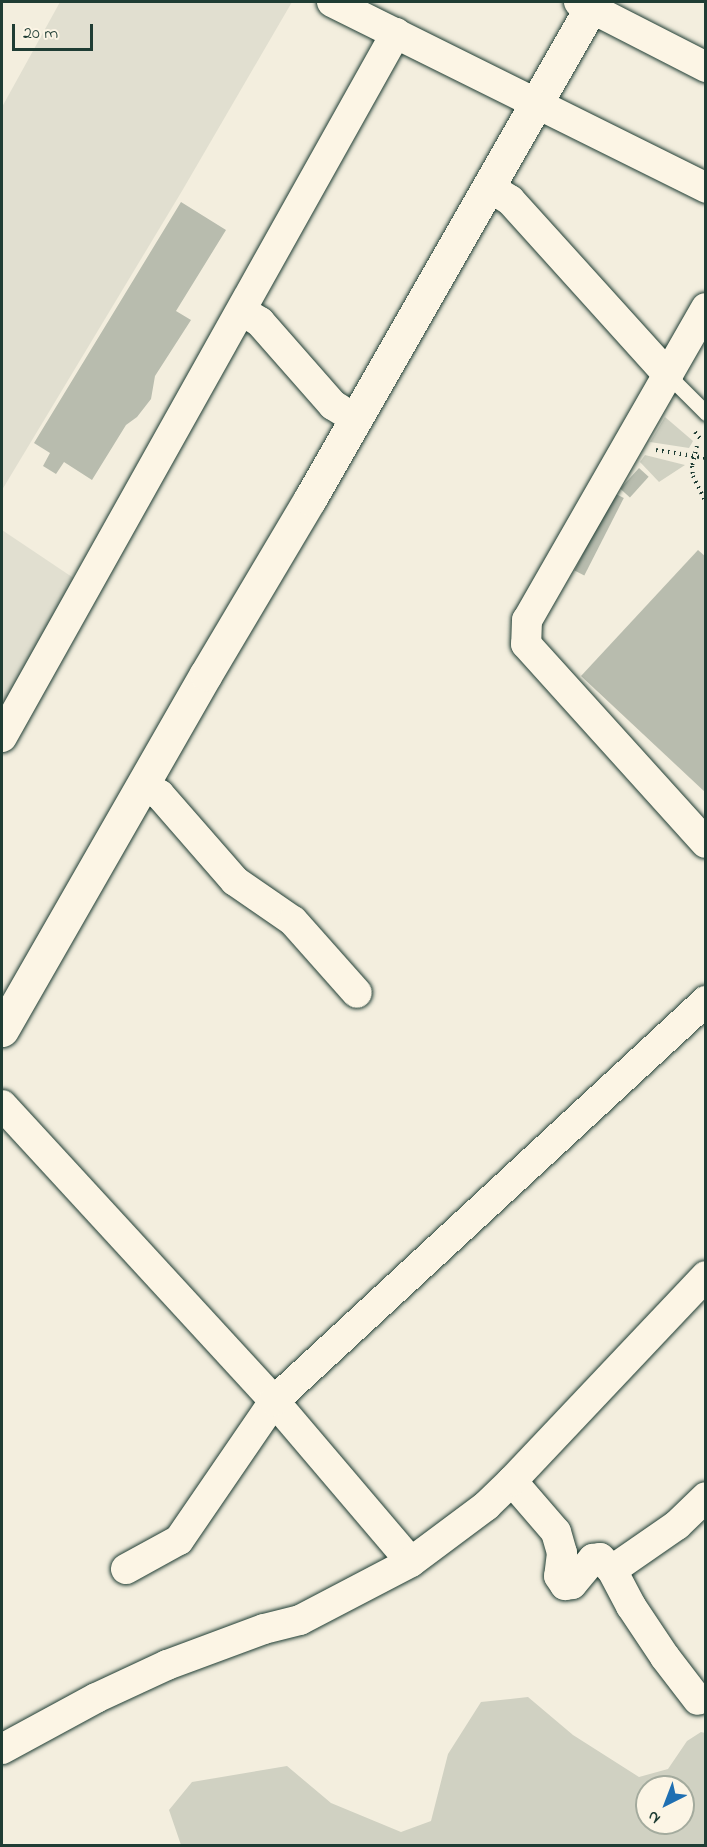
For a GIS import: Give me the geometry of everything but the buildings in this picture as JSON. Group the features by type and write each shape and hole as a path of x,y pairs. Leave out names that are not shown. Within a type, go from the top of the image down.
{"street":[{"path":"332,2 538,102 705,188"},
{"path":"2,1030 538,102 588,3 705,67"},
{"path":"2,737 396,33"},
{"path":"489,187 510,200 668,375"},
{"path":"705,308 526,620 526,644 705,843"},
{"path":"242,311 260,322 333,405 354,418"},
{"path":"143,784 160,795 235,881 293,921 357,993"},
{"path":"126,1569 179,1540 274,1401 705,1001"},
{"path":"2,1105 274,1401 411,1562"},
{"path":"2,1749 96,1698 166,1665 264,1629 300,1620 411,1562 486,1506 512,1481 705,1276"},
{"path":"512,1481 556,1532 562,1553 559,1576 564,1585 572,1584 593,1558 600,1557 612,1570 631,1606 665,1657 698,1700"},
{"path":"612,1570 677,1525 705,1497"}],"lane":[{"path":"668,375 705,413"}],"path":[{"path":"627,446 705,458"},
{"path":"697,446 693,476 705,503"}],"shaded area":[{"path":"60,2 292,2 182,191 2,490 2,107"},
{"path":"665,417 693,441 689,448 650,442"},
{"path":"645,455 685,465 659,482 640,462"},
{"path":"2,530 78,581 2,714"},
{"path":"528,1697 573,1735 636,1775 635,1835 695,1835 695,1775 646,1775 668,1769 687,1741 701,1732 705,1733 705,1845 181,1845 169,1810 192,1782 287,1766 331,1803 401,1832 431,1821 448,1754 481,1702"}]}
